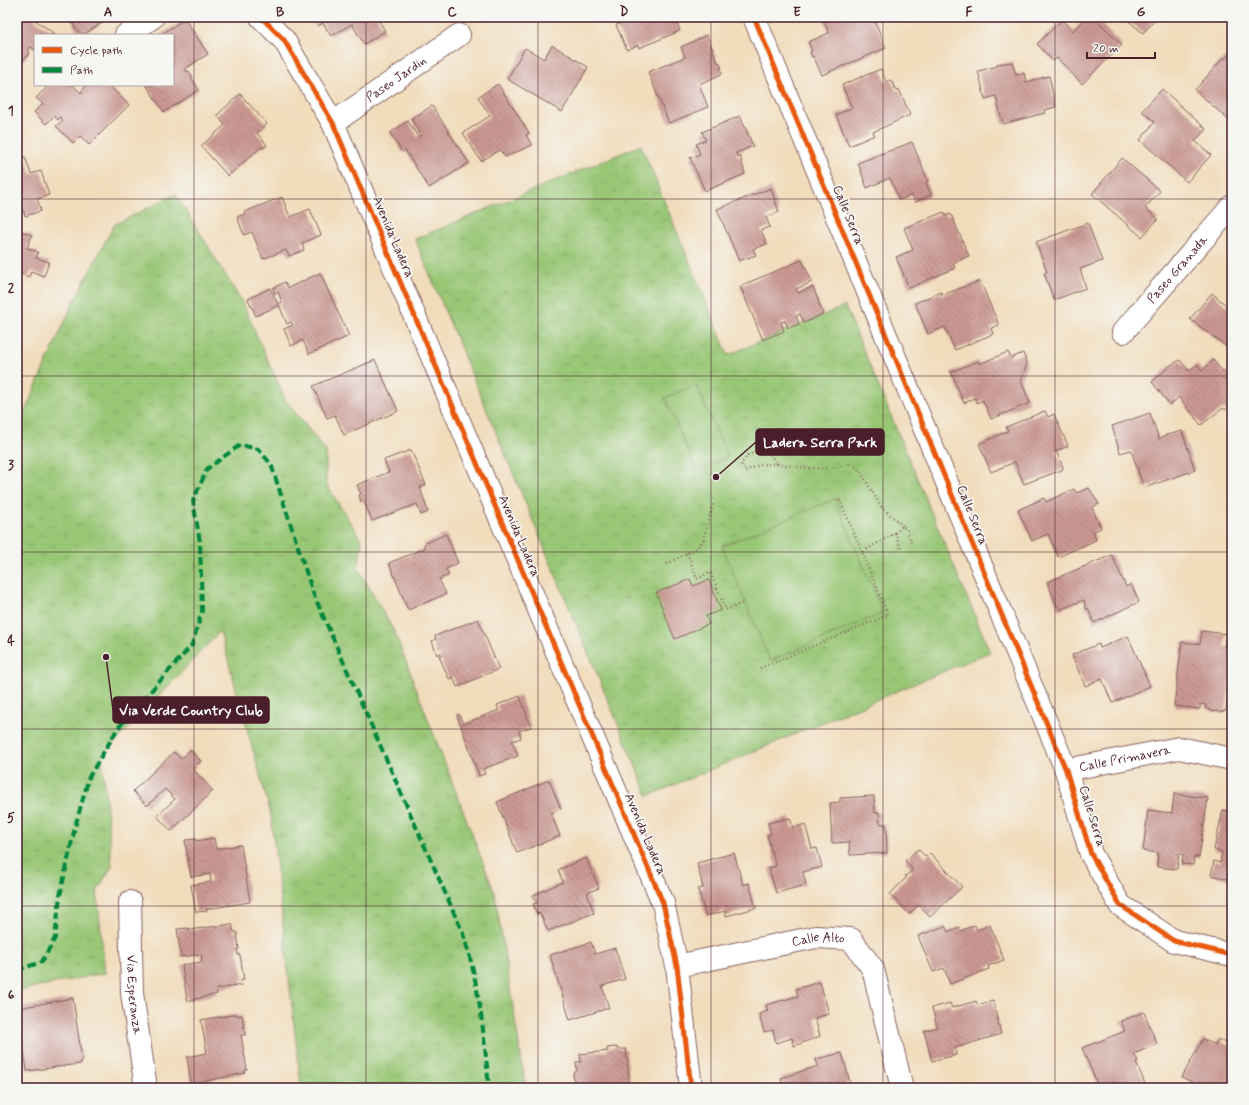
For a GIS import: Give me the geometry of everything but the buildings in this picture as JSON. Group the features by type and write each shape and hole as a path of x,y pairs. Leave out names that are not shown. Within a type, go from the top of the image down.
{"street":[{"path":"128,34 153,17"},
{"name":"Avenida Ladera","path":"261,17 284,40 333,124 663,903 677,966 691,1088"},
{"name":"Calle Serra","path":"754,17 1066,770 1091,854 1120,905 1174,941 1232,955"},
{"name":"Paseo Jardin","path":"333,124 459,35"},
{"name":"Paseo Granada","path":"1123,332 1232,206"},
{"name":"Calle Primavera","path":"1066,770 1180,748 1232,759"},
{"name":"Via Esperanza","path":"130,902 132,993 146,1088"},
{"name":"Calle Alto","path":"677,966 816,937 851,939 873,969 902,1088"}],"path":[{"path":"777,464 766,448 748,454 741,464 745,471 762,464 777,464 813,470 841,467 852,463 860,471 882,508 907,530 912,544"},
{"path":"760,668 888,615 838,496"},
{"path":"667,564 698,547 703,541 713,504"},
{"path":"862,552 895,533 903,526"},
{"path":"895,533 901,549"},
{"path":"687,553 697,578 710,572 726,610 745,602"}],"green space":[{"path":"641,145 728,355 845,306 990,652 648,796 415,239"},
{"path":"176,194 242,302 286,401 326,451 326,484 362,541 358,568 395,633 495,894 526,1088 301,1088 271,815 220,631 102,756 112,866 97,891 105,973 17,991 17,429 72,305 114,225"},
{"path":"696,385 728,457 697,471 665,398"},
{"path":"835,499 883,613 770,661 722,546"}],"marked path":[{"path":"17,970 42,962 55,938 60,896 75,827 89,777 118,728 192,645 202,611 200,542 193,501 207,469 240,445 258,449 271,464 313,593 462,931 477,988 489,1088"}],"cycle path":[{"path":"261,17 284,40 333,123 663,903 677,966 691,1088"},
{"path":"754,17 1066,770 1091,854 1120,905 1174,941 1232,955"}],"place":[{"name":"Ladera Serra Park","path":"716,477"},
{"name":"Via Verde Country Club","path":"106,657"}]}
